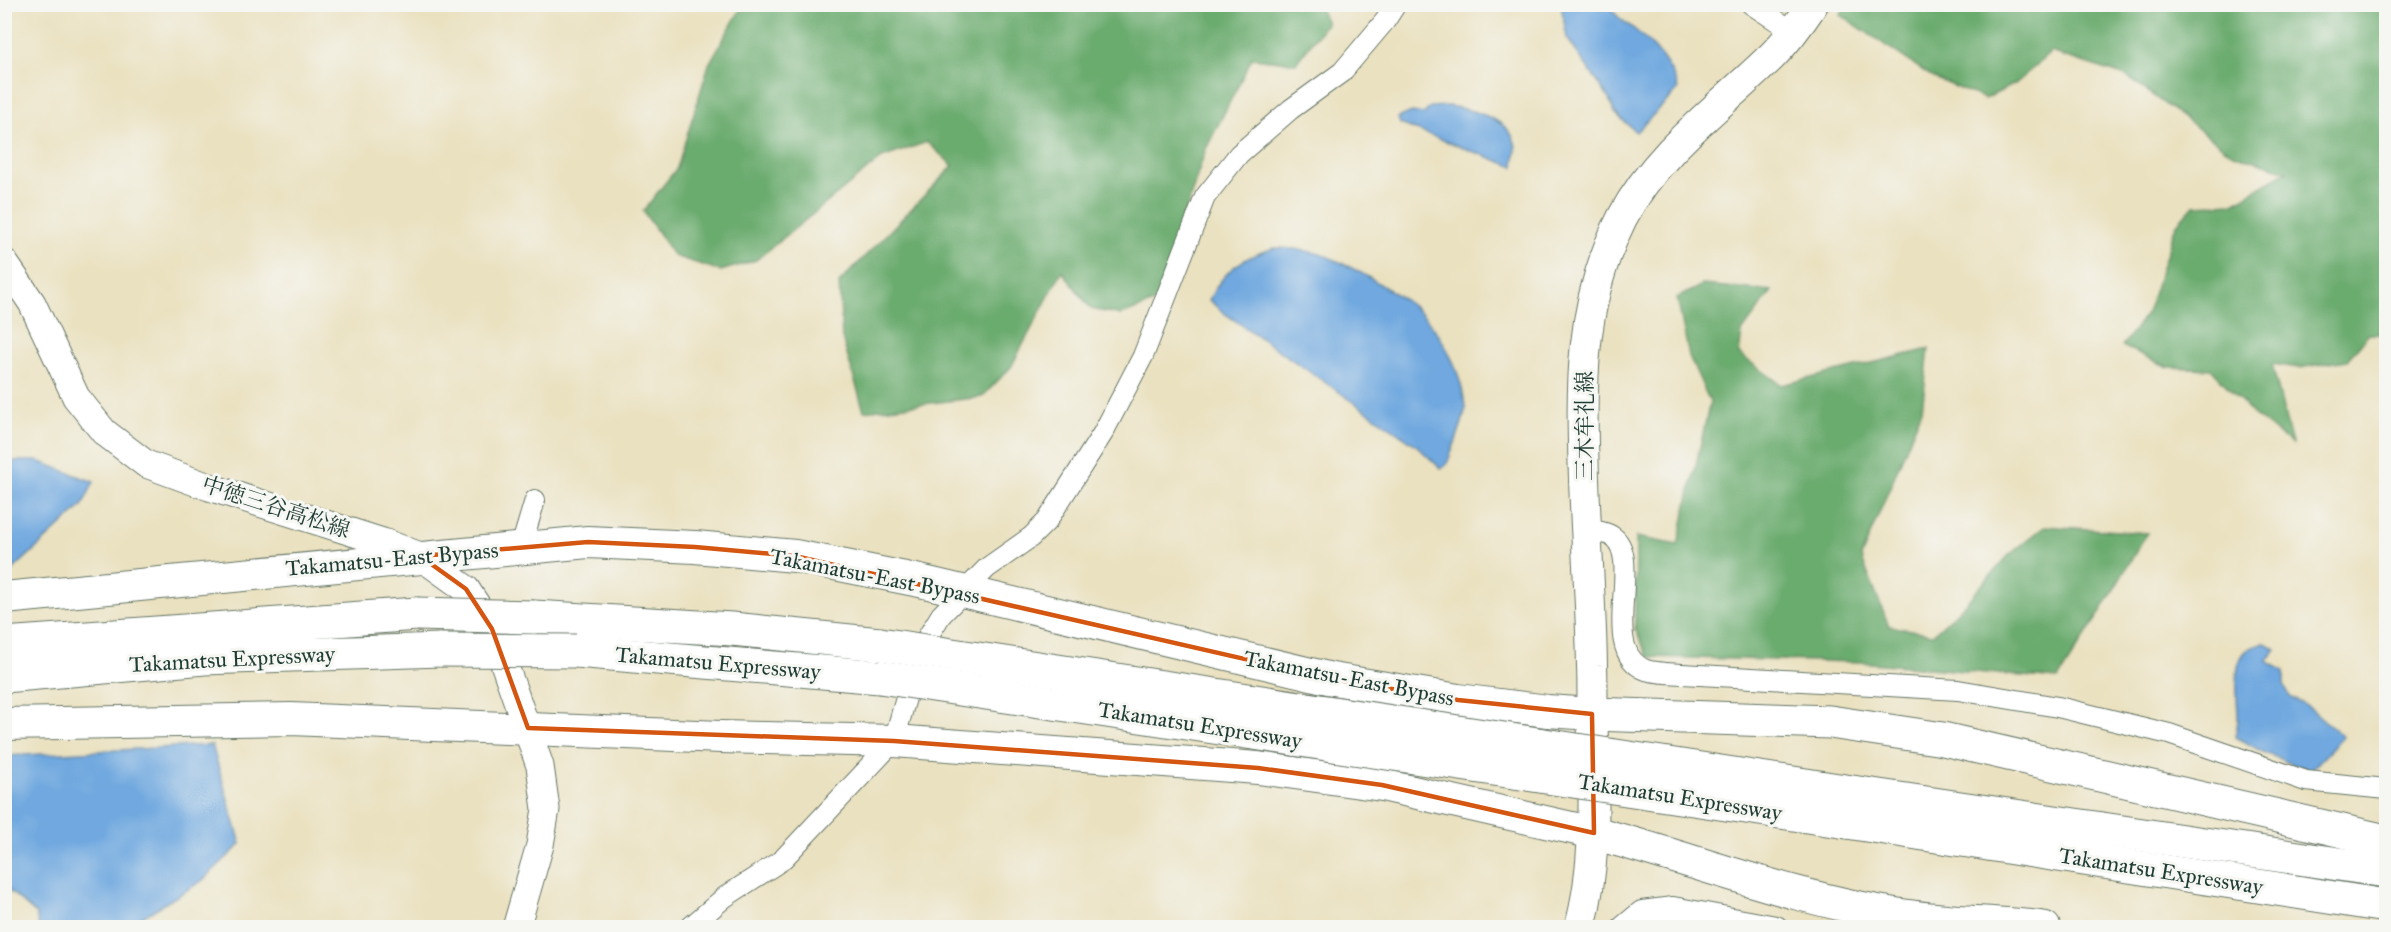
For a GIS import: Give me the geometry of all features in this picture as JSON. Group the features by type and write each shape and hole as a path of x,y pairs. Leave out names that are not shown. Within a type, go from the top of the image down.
{"highway":[{"name":"Takamatsu-East Bypass","path":"4,598 420,556 588,542 695,547 795,556 965,592 1332,679 1458,700 1592,714"},
{"name":"Takamatsu Expressway","path":"4,644 417,614 534,617 732,629 880,644 1850,807 2386,906"},
{"name":"Takamatsu Expressway","path":"4,676 204,658 441,650 576,651 880,677 1850,807 2386,871"},
{"path":"1592,714 1830,722 1943,739 2386,841"},
{"path":"4,724 291,719 721,737 894,741 1258,768 1382,785 1594,833 1806,896 1888,913 2044,927"}],"main road":[{"name":"三木牟礼線","path":"1580,927 1589,889 1594,833 1592,666 1582,374 1586,336 1605,253 1624,215 1649,176 1683,137 1774,54 1794,32 1813,4"},
{"name":"中徳三谷高松線","path":"4,262 32,303 76,397 104,432 146,464 420,556 466,589 492,629 540,766 546,809 540,845 516,927"}],"street":[{"path":"689,927 725,897 782,860 894,741 919,651 941,615 987,568 1031,537 1047,521 1103,434 1143,356 1205,197 1239,154 1291,109 1342,72 1385,21 1396,4"},
{"path":"1751,4 1794,32"},
{"path":"521,548 534,500"},
{"path":"1586,530 1603,532 1614,537 1623,552 1622,641 1632,658 1645,669 1665,674 1958,690 2058,707 2169,734 2306,781 2386,789"},
{"path":"1624,927 1642,913 1673,909 1776,927"}],"highlighted area":[{"path":"588,542 695,547 795,556 1332,679 1458,700 1592,714 1594,833 1382,785 1258,768 894,741 528,728 492,629 466,589 420,556"}],"green space":[{"path":"1318,4 1327,23 1296,63 1252,58 1205,151 1157,302 1121,315 1091,309 1062,271 1011,367 982,397 864,411 842,338 839,283 953,166 927,142 882,158 756,260 721,271 674,256 643,211 677,168 709,64 743,5"},
{"path":"1845,4 2386,5 2386,334 2369,334 2347,360 2299,368 2272,364 2292,444 2253,414 2211,369 2168,367 2122,346 2147,313 2176,225 2194,205 2234,203 2287,171 2233,154 2126,76 2051,52 2015,84 1985,99 1934,78 1841,15"},
{"path":"1702,285 1772,291 1742,332 1739,354 1782,385 1929,349 1922,410 1861,557 1889,626 1933,634 1962,607 2009,555 2045,526 2147,533 2058,679 1859,662 1648,657 1635,629 1636,537 1678,545 1710,402 1689,356 1677,298"}],"water":[{"path":"1561,5 1593,5 1599,9 1611,6 1618,16 1648,41 1672,72 1678,90 1636,132 1615,113 1608,97 1567,38"},
{"path":"1449,106 1490,117 1507,129 1516,148 1514,167 1400,124 1398,118 1412,112 1424,114 1430,107"},
{"path":"1275,248 1320,254 1346,265 1408,303 1420,312 1435,330 1448,350 1457,373 1465,408 1461,427 1447,464 1441,469 1416,445 1224,313 1209,300 1221,280 1235,266"},
{"path":"11,461 38,461 94,482 82,506 6,576 4,464"},
{"path":"2265,643 2276,649 2267,661 2284,671 2284,685 2290,697 2310,708 2343,737 2310,771 2265,753 2235,737 2238,720 2237,672 2240,661 2245,652 2253,646"},
{"path":"212,745 241,844 202,881 126,927 39,927 36,914 5,887 5,756"}]}
